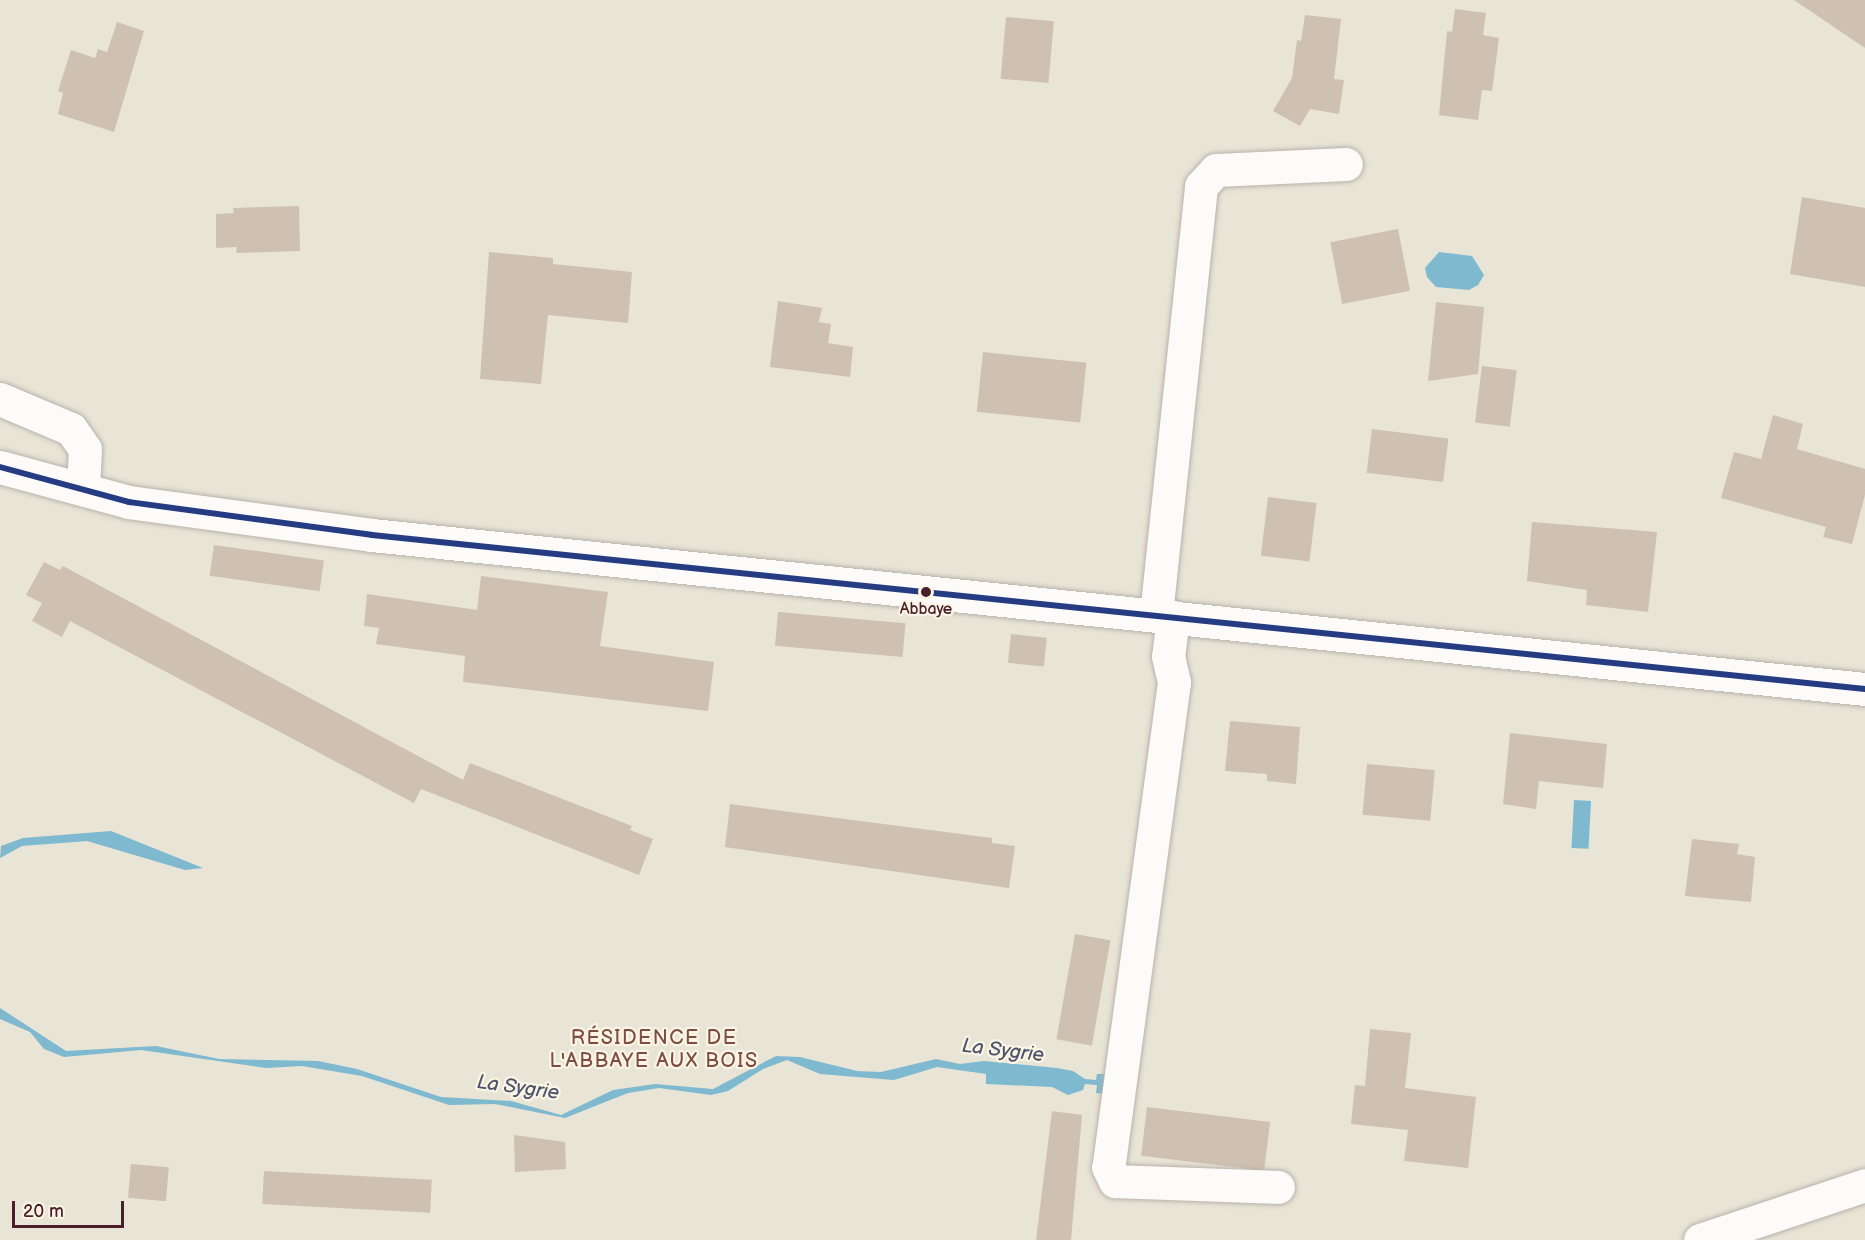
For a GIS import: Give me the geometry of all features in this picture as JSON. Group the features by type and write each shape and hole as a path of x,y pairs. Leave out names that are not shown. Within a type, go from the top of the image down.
{"main road":[{"path":"1278,1187 1115,1181 1108,1167 1174,682 1168,656 1165,616 1201,186 1216,170 1346,164"},
{"path":"0,399 71,429 85,448 83,489"},
{"path":"0,467 129,502 372,535 1865,690"},
{"path":"1700,1240 1865,1185"}],"water":[{"path":"1439,252 1472,256 1484,275 1478,285 1469,290 1436,287 1427,277 1425,268"},
{"path":"1574,800 1591,801 1588,849 1571,848"},
{"path":"111,831 203,868 185,870 87,841 22,846 0,858 1,846 23,838"},
{"path":"0,1008 66,1051 156,1046 219,1059 318,1061 357,1069 441,1097 511,1101 561,1115 613,1090 655,1084 713,1089 776,1056 800,1057 857,1071 881,1072 936,1059 960,1064 984,1061 1057,1068 1073,1071 1085,1079 1096,1080 1097,1074 1107,1074 1104,1094 1096,1093 1097,1085 1085,1084 1083,1090 1068,1095 1052,1087 986,1084 986,1074 937,1067 894,1080 820,1074 787,1060 763,1069 728,1091 711,1095 659,1088 628,1093 565,1118 495,1104 449,1105 362,1076 302,1066 266,1068 141,1050 64,1057 44,1049 30,1032 0,1019"}],"building":[{"path":"1794,0 1865,0 1865,48"},
{"path":"1455,9 1486,13 1483,35 1499,38 1492,91 1482,90 1478,120 1439,115 1447,31 1452,32"},
{"path":"1305,15 1341,19 1334,79 1344,80 1339,114 1310,109 1300,126 1273,111 1292,78 1297,40 1301,41"},
{"path":"1006,17 1054,21 1048,83 1001,79"},
{"path":"117,22 144,31 114,132 58,114 63,93 58,91 71,50 95,58 98,49 107,52"},
{"path":"1802,197 1865,208 1865,287 1790,274"},
{"path":"299,206 300,251 236,253 237,247 216,248 216,214 234,213 233,208"},
{"path":"1398,229 1410,291 1342,304 1330,242"},
{"path":"489,252 553,258 553,264 632,272 628,323 548,315 541,384 480,379"},
{"path":"778,301 822,308 819,322 831,324 828,343 853,347 850,377 770,367"},
{"path":"1436,302 1484,307 1478,374 1428,381"},
{"path":"983,352 1086,363 1080,423 977,412"},
{"path":"1482,366 1517,370 1510,427 1475,423"},
{"path":"1773,415 1803,424 1797,449 1865,469 1865,495 1852,544 1823,537 1826,527 1721,498 1734,452 1761,459"},
{"path":"1372,429 1448,438 1443,482 1367,473"},
{"path":"1268,497 1317,503 1309,562 1261,556"},
{"path":"1532,522 1657,532 1648,612 1586,605 1587,590 1527,581"},
{"path":"214,545 324,560 320,591 210,576"},
{"path":"44,562 60,570 63,566 463,780 470,763 632,826 630,830 653,839 639,875 421,789 414,803 70,621 62,637 32,621 42,603 26,595"},
{"path":"481,576 608,592 600,646 714,662 708,711 463,682 465,656 376,644 379,628 364,626 367,594 477,610"},
{"path":"778,612 906,623 903,657 775,646"},
{"path":"1011,634 1047,638 1044,667 1008,663"},
{"path":"1230,721 1300,727 1296,784 1267,781 1267,774 1225,771"},
{"path":"1510,733 1607,744 1603,788 1539,781 1536,809 1503,804"},
{"path":"1367,764 1435,770 1430,821 1363,815"},
{"path":"730,804 992,838 992,843 1015,846 1009,888 725,847"},
{"path":"1692,839 1739,844 1737,854 1755,857 1751,902 1685,896"},
{"path":"1075,934 1110,940 1092,1046 1056,1039"},
{"path":"1370,1029 1411,1033 1405,1088 1476,1097 1468,1168 1404,1161 1408,1130 1351,1124 1355,1085 1365,1086"},
{"path":"1147,1107 1270,1122 1264,1171 1141,1156"},
{"path":"1052,1111 1082,1115 1071,1240 1036,1240"},
{"path":"514,1135 565,1142 566,1169 515,1172"},
{"path":"131,1164 169,1167 166,1201 128,1198"},
{"path":"264,1171 432,1180 430,1213 262,1204"}],"transit line":[{"path":"0,467 129,502 372,535 1865,689"}],"place":[{"name":"Abbaye","path":"926,592"}],"district":[{"name":"RÉSIDENCE DE L'ABBAYE AUX BOIS","path":"654,1050"}],"water label":[{"name":"La Sygrie","path":"1003,1051"},
{"name":"La Sygrie","path":"518,1088"}]}
